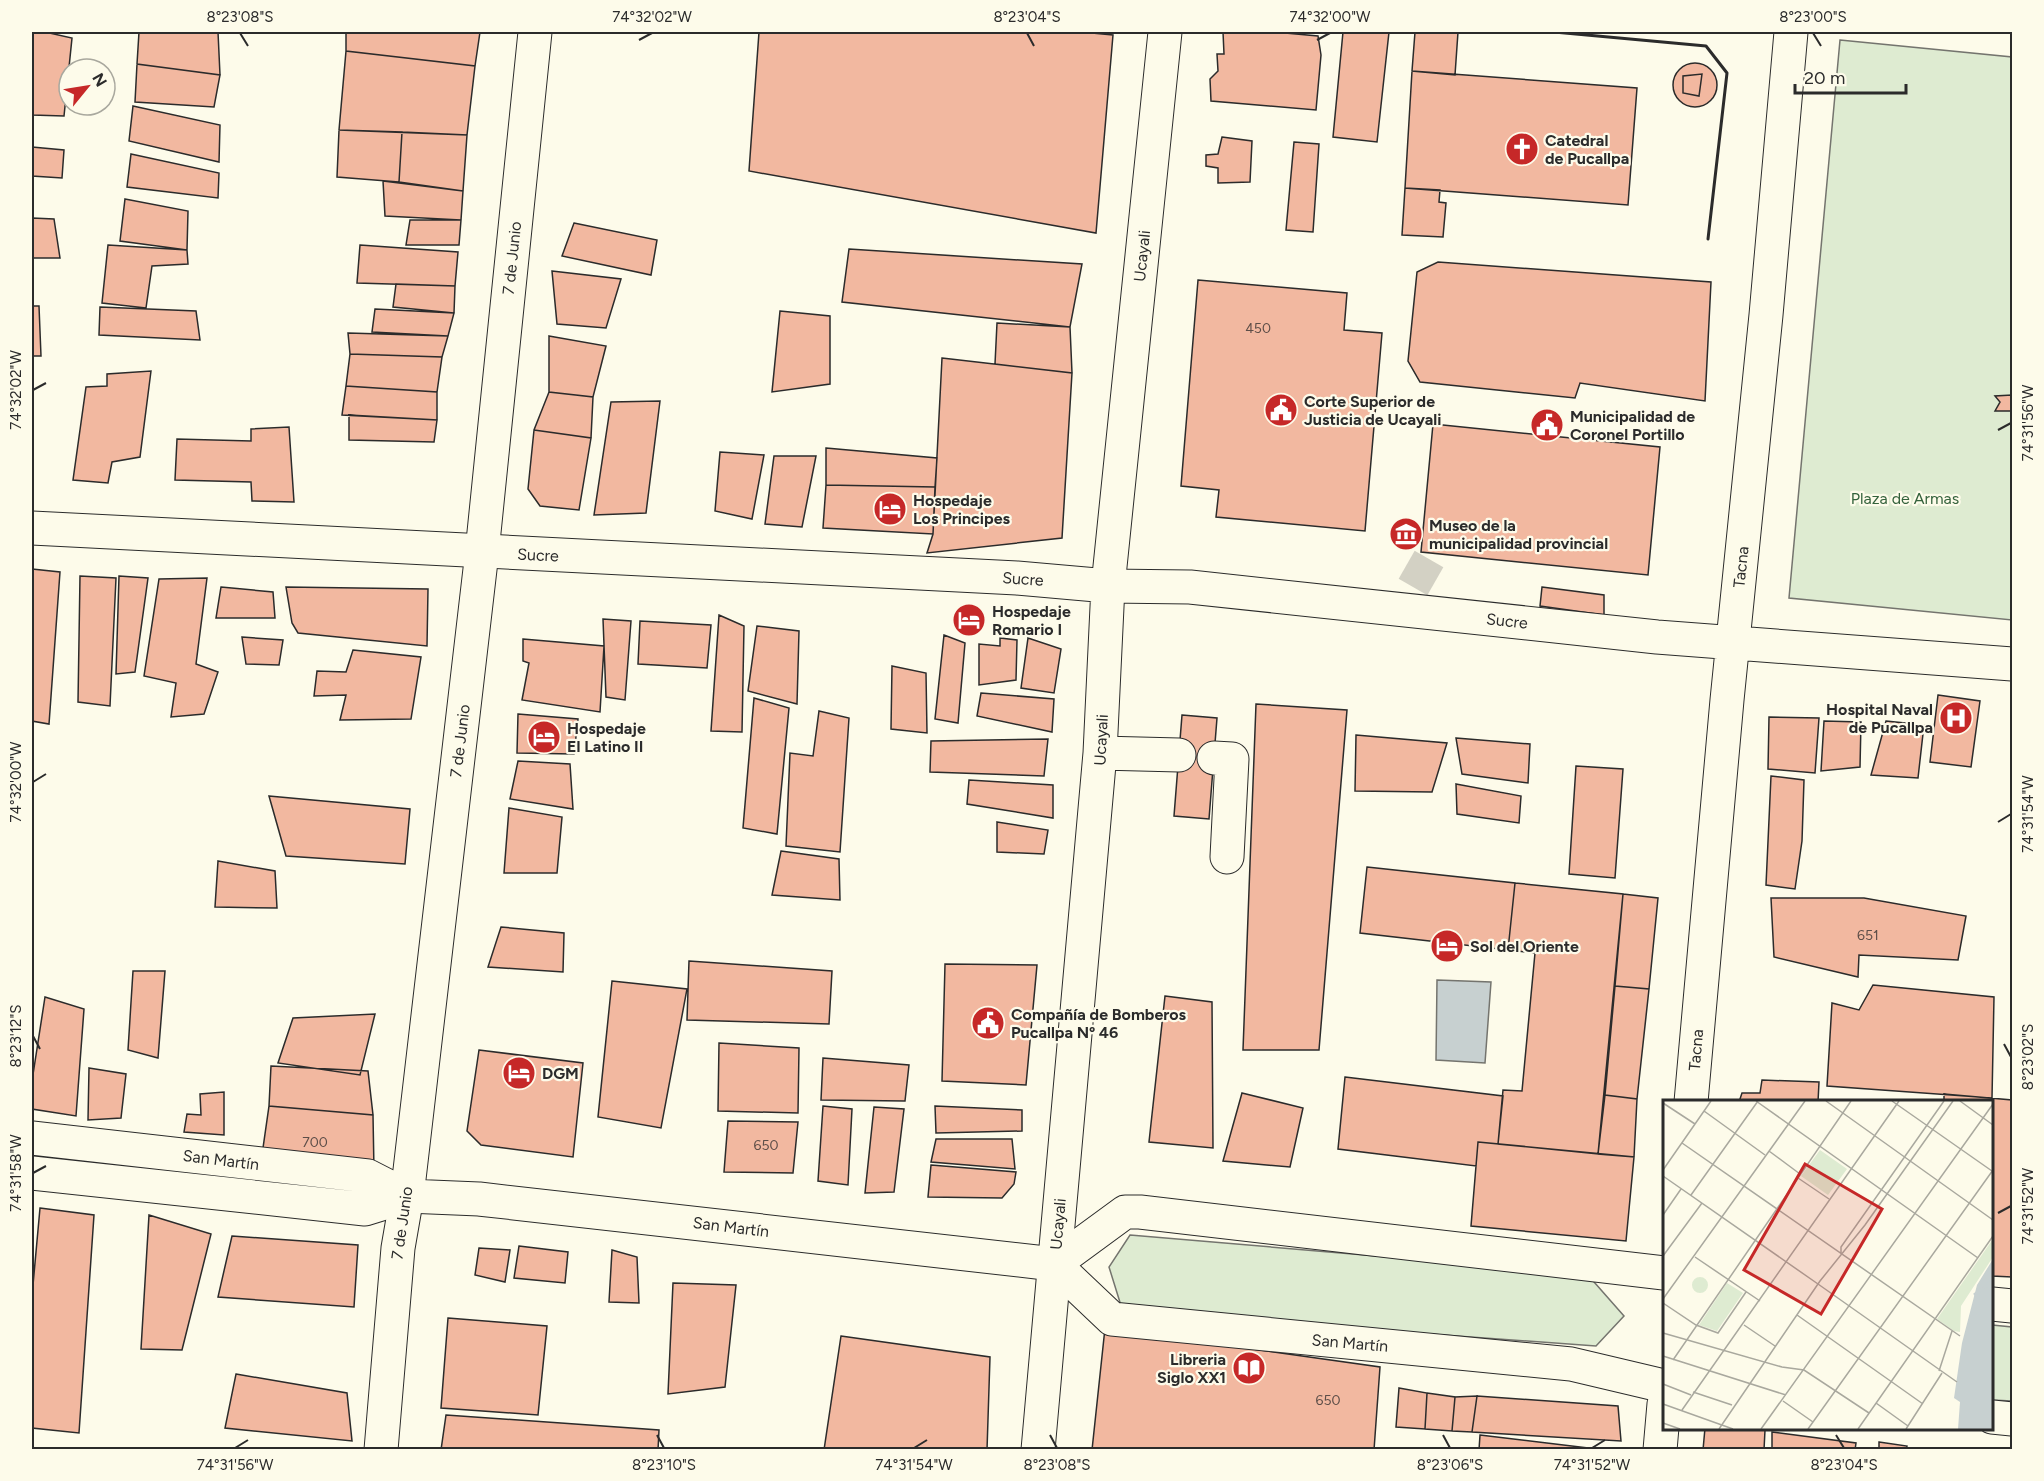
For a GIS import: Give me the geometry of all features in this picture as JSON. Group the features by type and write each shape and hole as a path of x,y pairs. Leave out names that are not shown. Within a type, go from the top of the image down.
{"street":[{"name":"7 de Junio","path":"381,1449 398,1248 407,1196 482,552 535,32"},
{"name":"Ucayali","path":"1038,1449 1100,753 1108,586 1165,32"},
{"name":"Tacna","path":"1691,1100 1791,32"},
{"name":"Sucre","path":"32,528 1006,578 1108,586 1190,587 1407,598 1734,644 2013,664"},
{"path":"1100,753 1179,755"},
{"path":"1214,758 1233,759 1227,856"},
{"name":"San Martín","path":"32,1138 368,1176 407,1196"},
{"name":"San Martín","path":"32,1173 365,1209 407,1196 479,1199 1054,1264 1112,1319 1571,1364 1663,1386"},
{"path":"1054,1264 1125,1212 1140,1212 1663,1273"},
{"path":"1993,1304 2013,1306"},
{"path":"1993,1417 2013,1419"},
{"path":"1660,1449 1663,1422"}],"green space":[{"name":"Plaza de Armas","path":"1840,40 2012,57 2012,620 1789,598"},
{"path":"1130,1235 1587,1274 1624,1316 1596,1346 1123,1312 1109,1267"},
{"path":"1993,1325 2012,1327 2012,1401 1993,1400"}],"shaded area":[{"path":"1437,980 1491,982 1485,1063 1436,1060"}],"building":[{"path":"32,32 45,32 72,38 70,57 57,57 57,116 32,115"},
{"path":"139,32 218,32 220,75 137,64"},
{"path":"346,32 480,32 475,66 346,51"},
{"path":"759,32 1081,32 1113,35 1096,233 749,171"},
{"path":"1223,32 1274,32 1318,36 1321,55 1316,110 1211,101 1210,79 1218,71 1217,54 1224,54"},
{"path":"1343,32 1389,32 1377,142 1333,137"},
{"path":"1415,32 1458,32 1455,75 1412,71"},
{"path":"346,51 475,66 467,135 339,130"},
{"path":"1695,63 1711,69 1717,85 1711,101 1695,107 1679,101 1673,85 1679,69"},
{"path":"137,64 220,75 214,107 135,102"},
{"path":"1412,71 1637,88 1628,205 1405,188"},
{"path":"1702,74 1699,96 1683,93 1683,76"},
{"path":"133,106 220,125 219,162 129,141"},
{"path":"339,130 402,132 399,182 337,177"},
{"path":"402,132 467,135 463,191 399,182"},
{"path":"1222,137 1252,141 1250,182 1218,183 1218,168 1206,166 1206,155 1218,154"},
{"path":"1294,142 1319,144 1313,232 1286,230"},
{"path":"32,147 64,150 62,178 32,176"},
{"path":"131,154 219,173 218,198 127,187"},
{"path":"383,181 463,191 461,220 385,216"},
{"path":"1405,188 1440,190 1439,202 1446,203 1443,237 1402,235"},
{"path":"125,199 188,211 187,250 120,241"},
{"path":"32,218 54,219 60,258 32,258"},
{"path":"410,220 461,220 459,245 406,245"},
{"path":"574,223 657,240 651,275 562,256"},
{"path":"108,245 187,250 188,264 152,266 146,308 102,303"},
{"path":"360,245 458,252 455,286 357,283"},
{"path":"849,249 1082,264 1070,327 842,302"},
{"path":"1438,262 1711,282 1705,401 1580,383 1575,398 1420,382 1408,361 1417,272"},
{"path":"552,271 621,279 606,328 557,324"},
{"name":"Corte Superior de Justicia de Ucayali","path":"1198,280 1347,293 1344,330 1382,333 1365,531 1216,517 1219,490 1181,486"},
{"path":"396,284 455,286 454,313 393,307"},
{"path":"32,306 39,306 41,356 32,356"},
{"path":"100,307 196,311 200,340 99,335"},
{"path":"375,309 454,313 448,336 372,332"},
{"path":"780,311 830,316 830,384 772,392"},
{"path":"997,323 1070,327 1072,373 995,364"},
{"path":"348,333 448,336 442,357 350,354"},
{"path":"549,336 606,346 593,397 549,392"},
{"path":"350,354 442,357 437,392 346,386"},
{"path":"942,358 1072,373 1062,538 927,553 933,534"},
{"path":"151,371 140,457 112,462 108,483 73,480 86,387 107,386 107,374"},
{"path":"346,386 437,392 437,420 342,415"},
{"path":"549,392 593,397 591,438 534,430"},
{"path":"2012,395 2012,411 1995,411 2000,402 1995,396"},
{"path":"660,401 646,513 594,515 611,402"},
{"path":"349,415 437,420 434,442 349,440"},
{"path":"1433,424 1660,447 1648,575 1421,552"},
{"path":"289,427 294,502 252,501 251,482 175,480 177,439 251,441 251,429"},
{"path":"534,430 591,438 579,510 540,506 528,489"},
{"path":"826,448 937,458 935,487 826,485"},
{"path":"720,452 764,455 752,519 715,511"},
{"path":"774,456 816,456 802,527 765,524"},
{"path":"826,485 935,487 933,534 823,528"},
{"path":"32,569 60,572 49,724 32,721"},
{"path":"80,576 116,578 110,706 78,702"},
{"path":"119,576 148,578 135,672 116,674"},
{"path":"207,578 196,664 218,672 204,714 171,717 176,683 144,676 159,579"},
{"path":"221,587 273,592 275,618 216,618"},
{"path":"286,587 428,589 427,646 298,633 292,623"},
{"path":"1542,587 1604,595 1604,615 1540,606"},
{"path":"719,615 744,626 742,732 711,731"},
{"path":"603,619 631,621 625,700 606,697"},
{"path":"640,621 711,625 707,668 638,664"},
{"path":"757,626 799,631 797,704 748,691"},
{"path":"944,635 965,643 958,723 935,719"},
{"path":"242,637 283,640 279,665 246,664"},
{"path":"1000,638 1017,640 1016,680 979,685 979,644 1000,646"},
{"path":"1028,638 1061,649 1054,693 1021,688"},
{"path":"523,639 604,646 600,712 522,700 529,663 523,661"},
{"path":"353,650 421,657 411,719 340,720 346,695 314,696 317,671 346,672"},
{"path":"892,666 926,673 927,733 891,729"},
{"path":"981,693 1054,699 1052,732 977,716"},
{"name":"Hospital Naval de Pucallpa","path":"1938,695 1980,701 1971,767 1930,762"},
{"path":"754,698 789,708 777,834 743,828"},
{"path":"1256,704 1347,710 1319,1050 1243,1050"},
{"path":"819,711 849,718 840,852 786,846 790,753 813,756"},
{"path":"518,714 578,719 574,754 517,753"},
{"path":"1182,715 1217,718 1209,819 1174,816"},
{"path":"1769,717 1819,718 1815,773 1768,769"},
{"path":"1824,721 1861,722 1860,767 1821,771"},
{"path":"1886,721 1924,725 1918,778 1871,775"},
{"path":"1356,735 1447,743 1432,792 1355,791"},
{"path":"1456,738 1530,744 1528,783 1462,774"},
{"path":"1048,739 1044,776 930,772 931,741"},
{"path":"518,761 570,764 573,809 510,799"},
{"path":"1576,766 1623,769 1615,878 1569,874"},
{"path":"1771,776 1804,780 1802,841 1795,889 1766,885"},
{"path":"969,780 1053,785 1053,818 967,804"},
{"path":"1456,784 1521,796 1519,823 1457,814"},
{"path":"269,796 410,809 405,864 286,856"},
{"path":"509,808 562,817 557,873 504,873"},
{"path":"997,822 1048,830 1044,854 997,852"},
{"path":"781,851 839,859 840,900 772,895"},
{"path":"218,861 275,871 277,908 215,907"},
{"path":"1367,867 1515,883 1508,950 1360,933"},
{"path":"1515,883 1623,894 1598,1154 1498,1144 1503,1090 1522,1091 1535,953 1508,950"},
{"path":"1623,894 1658,898 1649,989 1615,986"},
{"path":"1771,898 1864,898 1966,916 1958,960 1859,955 1858,977 1774,957"},
{"path":"501,927 564,933 563,972 488,967"},
{"path":"689,961 832,971 829,1024 687,1020"},
{"name":"Compañía de Bomberos Pucallpa Nº 46","path":"945,964 1037,965 1026,1085 942,1081"},
{"path":"133,971 165,971 158,1058 128,1050"},
{"path":"612,981 687,989 661,1128 598,1117"},
{"path":"1873,985 1994,997 1992,1098 1827,1086 1832,1003 1859,1010"},
{"path":"1615,986 1649,989 1637,1099 1605,1095"},
{"path":"1165,996 1212,1002 1213,1148 1149,1142"},
{"path":"45,997 84,1009 76,1116 32,1109 32,1081"},
{"path":"375,1014 360,1075 278,1063 293,1018"},
{"path":"719,1043 799,1048 798,1113 718,1111"},
{"path":"479,1050 583,1063 573,1157 481,1145 467,1131"},
{"path":"823,1058 909,1065 905,1101 821,1100"},
{"path":"271,1066 368,1071 373,1115 269,1106"},
{"path":"89,1068 126,1074 121,1118 88,1120"},
{"path":"1345,1077 1503,1096 1498,1144 1478,1142 1476,1166 1338,1149"},
{"path":"1762,1080 1819,1082 1818,1100 1740,1100 1742,1093 1760,1093"},
{"path":"224,1092 224,1135 184,1132 187,1114 201,1115 200,1094"},
{"path":"1242,1093 1303,1108 1290,1167 1223,1161"},
{"path":"1944,1094 2012,1100 2012,1277 1993,1276 1993,1100 1944,1100"},
{"path":"1605,1095 1637,1099 1634,1157 1598,1154"},
{"path":"269,1106 373,1115 374,1171 263,1148"},
{"path":"823,1106 852,1109 848,1185 818,1181"},
{"path":"935,1106 1022,1110 1022,1131 936,1133"},
{"path":"874,1107 904,1109 894,1192 865,1193"},
{"path":"728,1121 798,1122 793,1173 724,1172"},
{"path":"936,1139 1012,1139 1015,1169 931,1162"},
{"path":"1478,1142 1634,1157 1626,1241 1471,1226"},
{"path":"931,1165 1016,1172 1014,1184 1002,1198 928,1197"},
{"path":"40,1208 94,1215 79,1433 32,1428 32,1296"},
{"path":"149,1215 211,1234 182,1350 141,1349"},
{"path":"232,1236 358,1245 354,1307 218,1297"},
{"path":"519,1246 568,1252 565,1283 514,1278"},
{"path":"479,1248 510,1250 505,1282 475,1275"},
{"path":"612,1250 637,1257 639,1303 609,1302"},
{"path":"673,1283 736,1285 725,1387 668,1394"},
{"path":"448,1318 547,1326 538,1415 441,1408"},
{"path":"1105,1328 1380,1367 1374,1450 1092,1450"},
{"path":"841,1336 990,1357 987,1450 824,1450"},
{"path":"236,1374 347,1393 352,1441 225,1428"},
{"path":"1399,1388 1427,1393 1425,1429 1396,1427"},
{"path":"1427,1393 1455,1397 1452,1431 1425,1429"},
{"path":"1477,1396 1472,1432 1452,1431 1455,1397"},
{"path":"1477,1396 1618,1406 1621,1441 1472,1432"},
{"path":"446,1415 659,1430 658,1450 441,1450"},
{"path":"1705,1430 1765,1430 1764,1450 1703,1450"},
{"path":"1772,1432 1856,1443 1855,1450 1772,1450"},
{"path":"1480,1435 1605,1450 1479,1450"},
{"path":"1879,1442 1907,1446 1906,1450 1879,1450"}],"tunnel":[{"path":"1413,587 1429,559"}],"wall":[{"path":"1554,32 1706,46 1727,73 1708,239"}],"place":[{"name":"Catedral de Pucallpa","path":"1522,149"},
{"name":"Corte Superior de Justicia de Ucayali","path":"1281,410"},
{"name":"Municipalidad de Coronel Portillo","path":"1547,425"},
{"name":"Hospedaje Los Principes","path":"890,509"},
{"name":"Museo de la municipalidad provincial","path":"1406,534"},
{"name":"Hospedaje Romario I","path":"969,620"},
{"name":"Hospital Naval de Pucallpa","path":"1956,718"},
{"name":"Hospedaje El Latino II","path":"544,737"},
{"name":"Sol del Oriente","path":"1447,946"},
{"name":"Compañía de Bomberos Pucallpa Nº 46","path":"988,1023"},
{"name":"DGM","path":"519,1073"},
{"name":"Libreria Siglo XX1","path":"1249,1368"}]}
